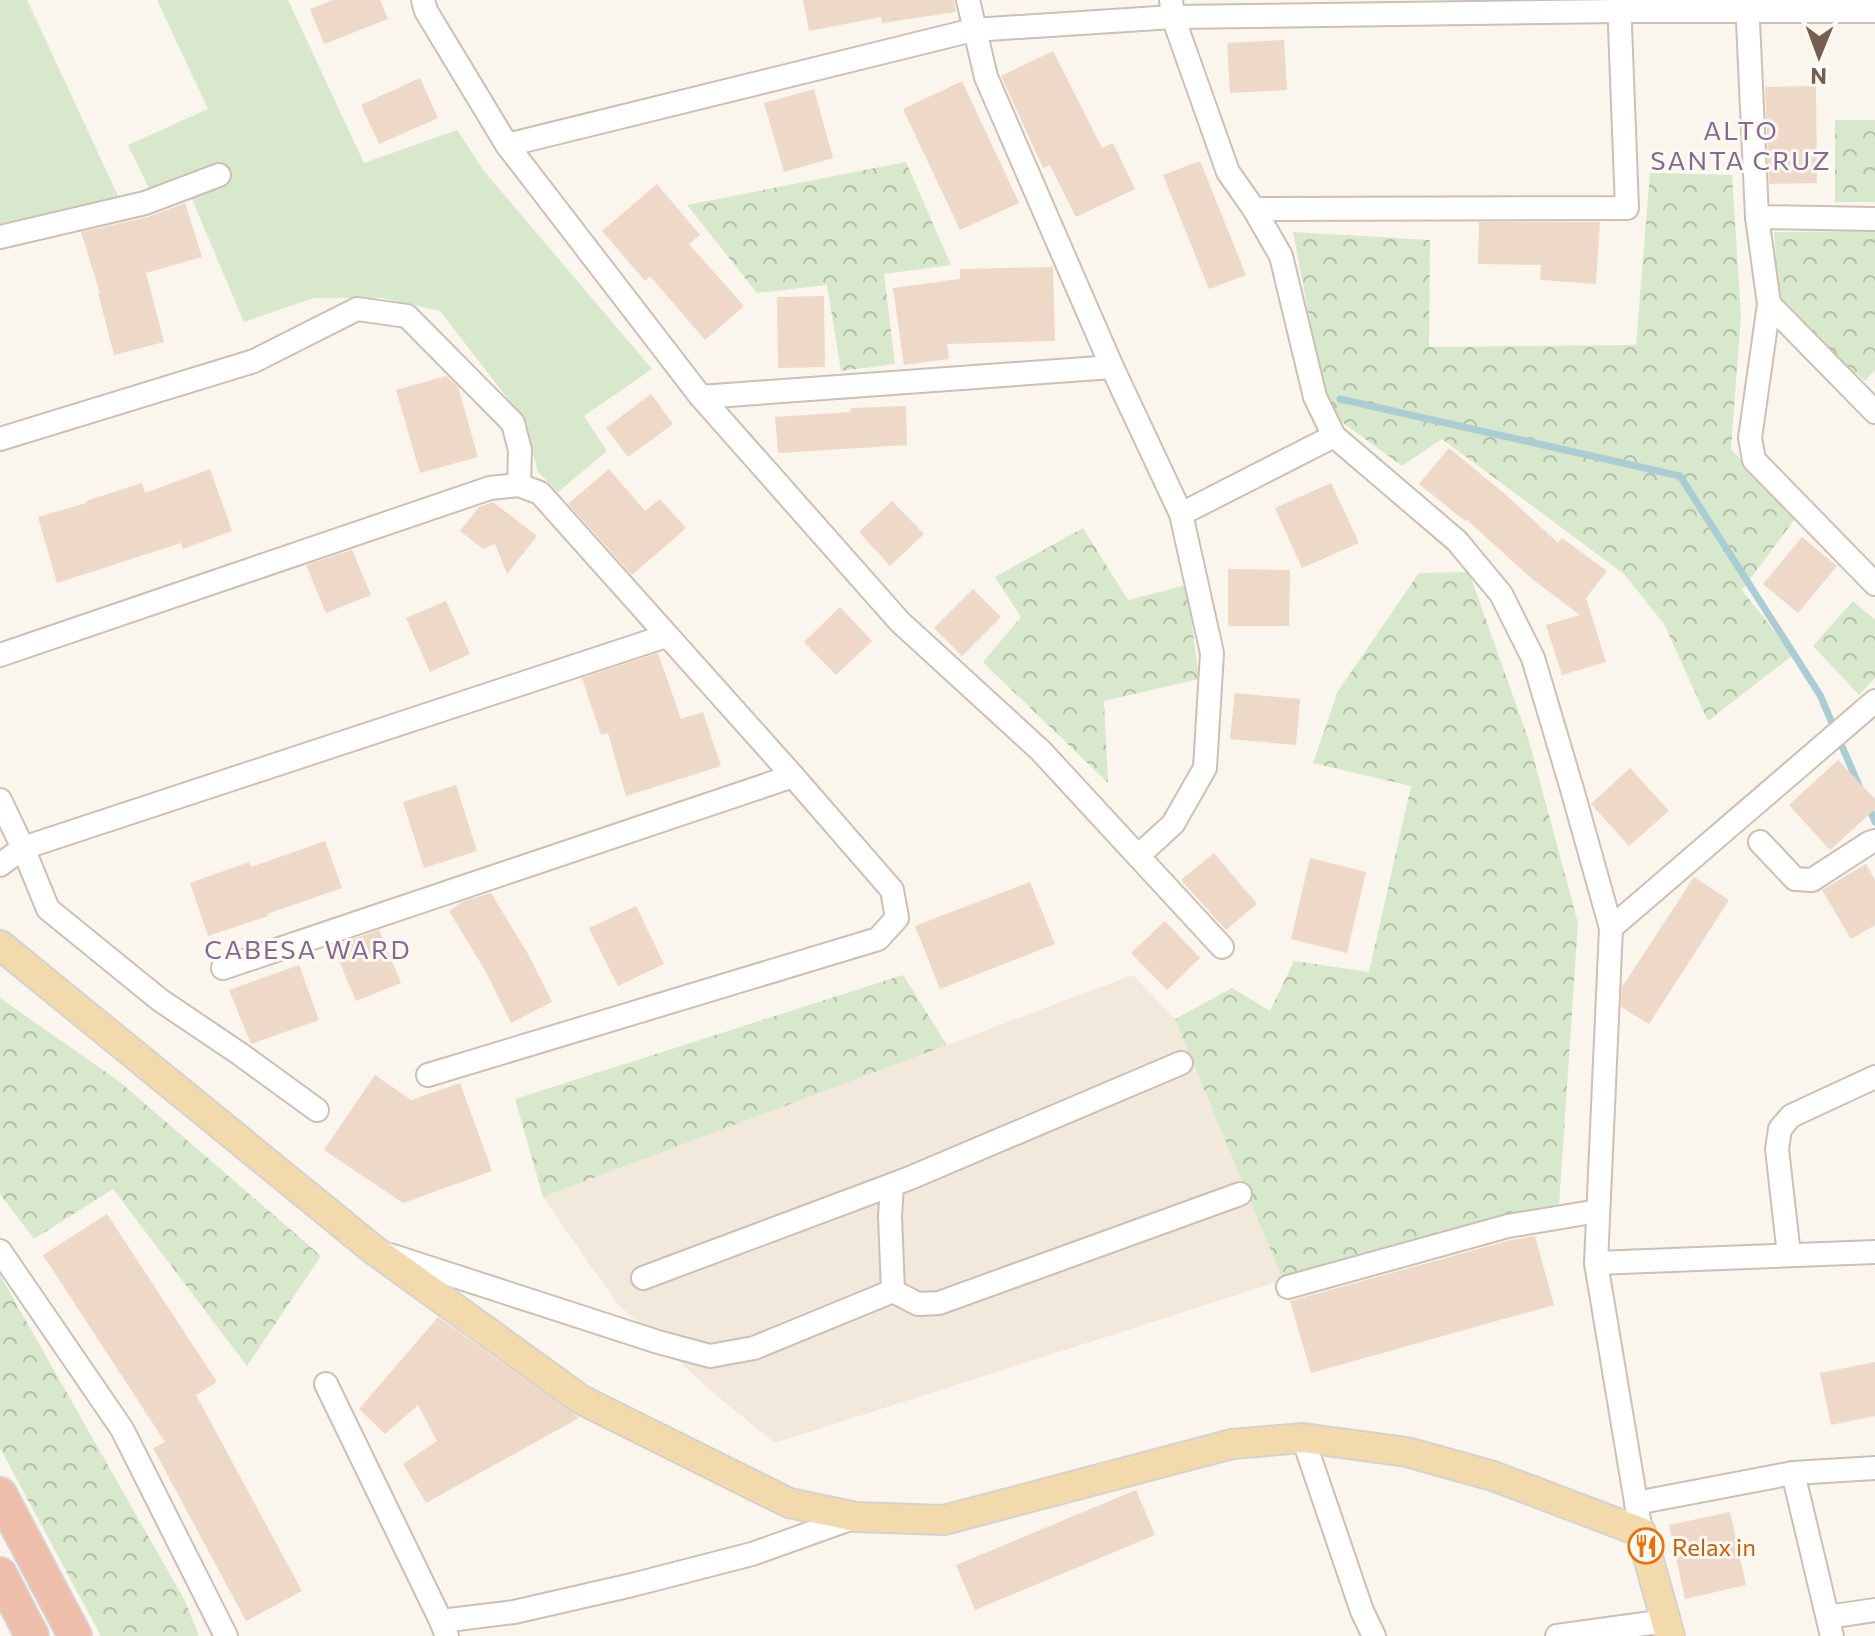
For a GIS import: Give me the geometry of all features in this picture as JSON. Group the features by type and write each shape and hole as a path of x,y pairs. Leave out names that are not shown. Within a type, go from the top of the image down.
{"highway":[{"path":"0,1494 75,1636"},
{"path":"0,1574 32,1636"}],"main road":[{"path":"0,945 374,1250 580,1399 789,1503 856,1517 944,1520 1232,1444 1303,1438 1407,1452 1493,1476 1641,1532 1668,1628"}],"street":[{"path":"423,0 426,11 507,145 701,397 900,622 1041,751 1222,947"},
{"path":"968,0 986,77 1112,367 1181,514 1212,653 1205,768 1173,824 1138,856"},
{"path":"1254,209 1627,208 1619,5"},
{"path":"507,145 973,30 1172,8 1747,5 1875,11"},
{"path":"1747,5 1757,217 1769,304 1750,438 1754,460 1875,584"},
{"path":"1172,8 1228,172 1281,256 1315,397 1334,436 1457,541 1501,594 1533,658 1611,928 1596,1263 1641,1532"},
{"path":"0,237 145,203 219,175"},
{"path":"1757,217 1875,219"},
{"path":"1769,304 1875,412"},
{"path":"0,439 254,361 357,309 407,316 513,423 520,450 519,485"},
{"path":"701,397 1112,367"},
{"path":"1181,514 1334,436"},
{"path":"0,655 490,488 519,485 540,493 892,890 897,918 878,939 428,1075"},
{"path":"0,865 23,848 666,636"},
{"path":"1611,928 1875,701"},
{"path":"223,968 793,776"},
{"path":"0,800 48,909 160,1000 317,1110"},
{"path":"1760,842 1795,879 1812,880 1875,841"},
{"path":"643,1278 892,1185 1181,1063"},
{"path":"1789,1255 1777,1149 1780,1129 1791,1116 1875,1077"},
{"path":"892,1185 893,1291"},
{"path":"374,1250 710,1356 754,1348 893,1291 918,1304 939,1303 1240,1194"},
{"path":"1288,1287 1508,1226 1598,1211"},
{"path":"0,1251 122,1429 226,1636"},
{"path":"1596,1263 1875,1252"},
{"path":"326,1384 444,1629 752,1554 856,1517"},
{"path":"1303,1438 1362,1611 1374,1636"},
{"path":"1636,1503 1793,1473 1875,1468"},
{"path":"1793,1473 1830,1626 1875,1610"},
{"path":"1557,1636 1668,1628"}],"shaded area":[{"path":"1133,975 1175,1019 1283,1280 775,1443 712,1392 616,1302 543,1197"}],"green space":[{"path":"0,0 27,0 119,198 0,224"},
{"path":"157,0 288,0 364,163 457,130 484,171 652,369 584,416 607,451 558,492 538,472 524,420 440,311 382,298 314,298 244,322 191,197 157,205 128,145 208,109"},
{"path":"1835,120 1875,120 1875,202 1835,202"},
{"path":"906,162 951,265 884,274 895,364 841,371 827,285 757,293 687,205"},
{"path":"1650,173 1732,175 1741,316 1731,449 1795,519 1742,590 1793,655 1708,721 1664,624 1624,574 1442,439 1402,466 1327,411 1293,232 1430,240 1429,347 1636,345"},
{"path":"1875,231 1875,370 1865,381 1779,308 1774,232"},
{"path":"1083,528 1128,600 1187,585 1199,679 1104,701 1108,783 983,662 1021,617 995,577"},
{"path":"1469,572 1529,741 1578,923 1559,1206 1283,1280 1175,1019 1232,988 1270,1011 1294,961 1369,972 1411,786 1313,763 1338,691 1419,573"},
{"path":"1853,601 1875,620 1875,678 1859,695 1813,646"},
{"path":"903,975 947,1045 543,1197 515,1099"},
{"path":"0,998 120,1082 321,1256 247,1366 113,1189 34,1239 0,1194"},
{"path":"0,1275 185,1601 199,1636 101,1636 0,1448"}],"building":[{"path":"333,0 380,0 388,19 324,44 310,9"},
{"path":"803,0 954,0 956,12 882,23 881,17 809,31"},
{"path":"1284,40 1287,90 1230,93 1227,43"},
{"path":"1053,51 1102,148 1113,143 1135,189 1076,217 1050,165 1043,168 1001,76"},
{"path":"420,78 438,118 379,144 361,105"},
{"path":"962,81 1019,203 960,230 903,109"},
{"path":"1816,86 1817,183 1769,184 1765,87"},
{"path":"814,89 833,158 784,172 764,103"},
{"path":"1200,161 1246,275 1209,289 1163,175"},
{"path":"657,184 700,235 689,244 744,306 705,340 650,276 645,281 602,231"},
{"path":"185,203 202,257 146,273 164,342 114,355 100,293 81,232 148,217"},
{"path":"1479,222 1600,222 1596,284 1540,280 1541,265 1478,264"},
{"path":"1053,267 1055,341 947,344 949,359 904,365 893,288 960,279 960,269"},
{"path":"824,296 825,367 778,368 777,297"},
{"path":"446,376 458,387 478,457 420,473 396,390"},
{"path":"651,394 673,424 628,457 606,428"},
{"path":"906,406 907,445 778,453 775,417 851,412 850,408"},
{"path":"1449,448 1558,543 1562,538 1607,571 1586,598 1606,662 1562,675 1546,625 1580,615 1419,484"},
{"path":"210,469 232,531 183,549 181,543 57,583 38,517 142,483 145,493"},
{"path":"609,469 645,511 660,499 686,528 632,575 568,504"},
{"path":"1331,483 1359,543 1302,568 1275,508"},
{"path":"892,501 924,534 890,566 859,532"},
{"path":"493,502 537,536 507,574 495,544 483,549 460,531 479,507"},
{"path":"1802,537 1837,566 1798,613 1763,584"},
{"path":"352,550 371,595 326,613 306,565"},
{"path":"1228,569 1290,570 1289,626 1228,626"},
{"path":"973,589 1001,617 962,656 934,628"},
{"path":"446,601 470,654 430,672 406,618"},
{"path":"840,607 872,641 836,675 804,642"},
{"path":"658,653 681,719 703,712 721,766 626,796 608,733 601,735 582,678"},
{"path":"1235,693 1300,699 1296,745 1230,739"},
{"path":"1838,760 1875,799 1875,809 1830,850 1789,805"},
{"path":"1630,768 1669,811 1629,846 1591,804"},
{"path":"456,785 477,851 424,868 403,802"},
{"path":"325,841 342,888 208,936 190,883 249,862 251,867"},
{"path":"1214,853 1257,904 1226,930 1181,880"},
{"path":"1310,858 1366,872 1347,953 1291,939"},
{"path":"1866,864 1875,880 1875,925 1851,939 1822,890"},
{"path":"1694,877 1729,900 1649,1024 1621,1007 1622,987"},
{"path":"1030,882 1055,944 940,989 915,926"},
{"path":"491,893 528,954 552,1002 511,1023 486,972 449,911 464,901"},
{"path":"636,906 664,964 618,986 589,928"},
{"path":"1165,921 1200,958 1167,990 1131,953"},
{"path":"379,930 401,983 356,1001 333,946"},
{"path":"299,965 319,1020 251,1044 229,990"},
{"path":"375,1075 411,1100 460,1083 492,1171 403,1203 324,1150"},
{"path":"107,1214 217,1382 196,1395 302,1591 246,1621 153,1448 165,1442 43,1255"},
{"path":"1535,1236 1554,1305 1311,1373 1290,1301"},
{"path":"438,1317 579,1418 426,1503 403,1464 437,1441 418,1405 385,1434 359,1409"},
{"path":"1875,1362 1875,1416 1831,1425 1820,1373"},
{"path":"1136,1490 1155,1535 975,1610 956,1565"},
{"path":"1730,1512 1746,1585 1685,1599 1669,1525"}],"waterway":[{"path":"1340,399 1680,476 1820,695 1860,788"},
{"path":"1869,807 1875,822"}],"place":[{"name":"Relax in","path":"1646,1546"}],"district":[{"name":"ALTO SANTA CRUZ","path":"1741,144"},
{"name":"CABESA WARD","path":"308,948"}]}
